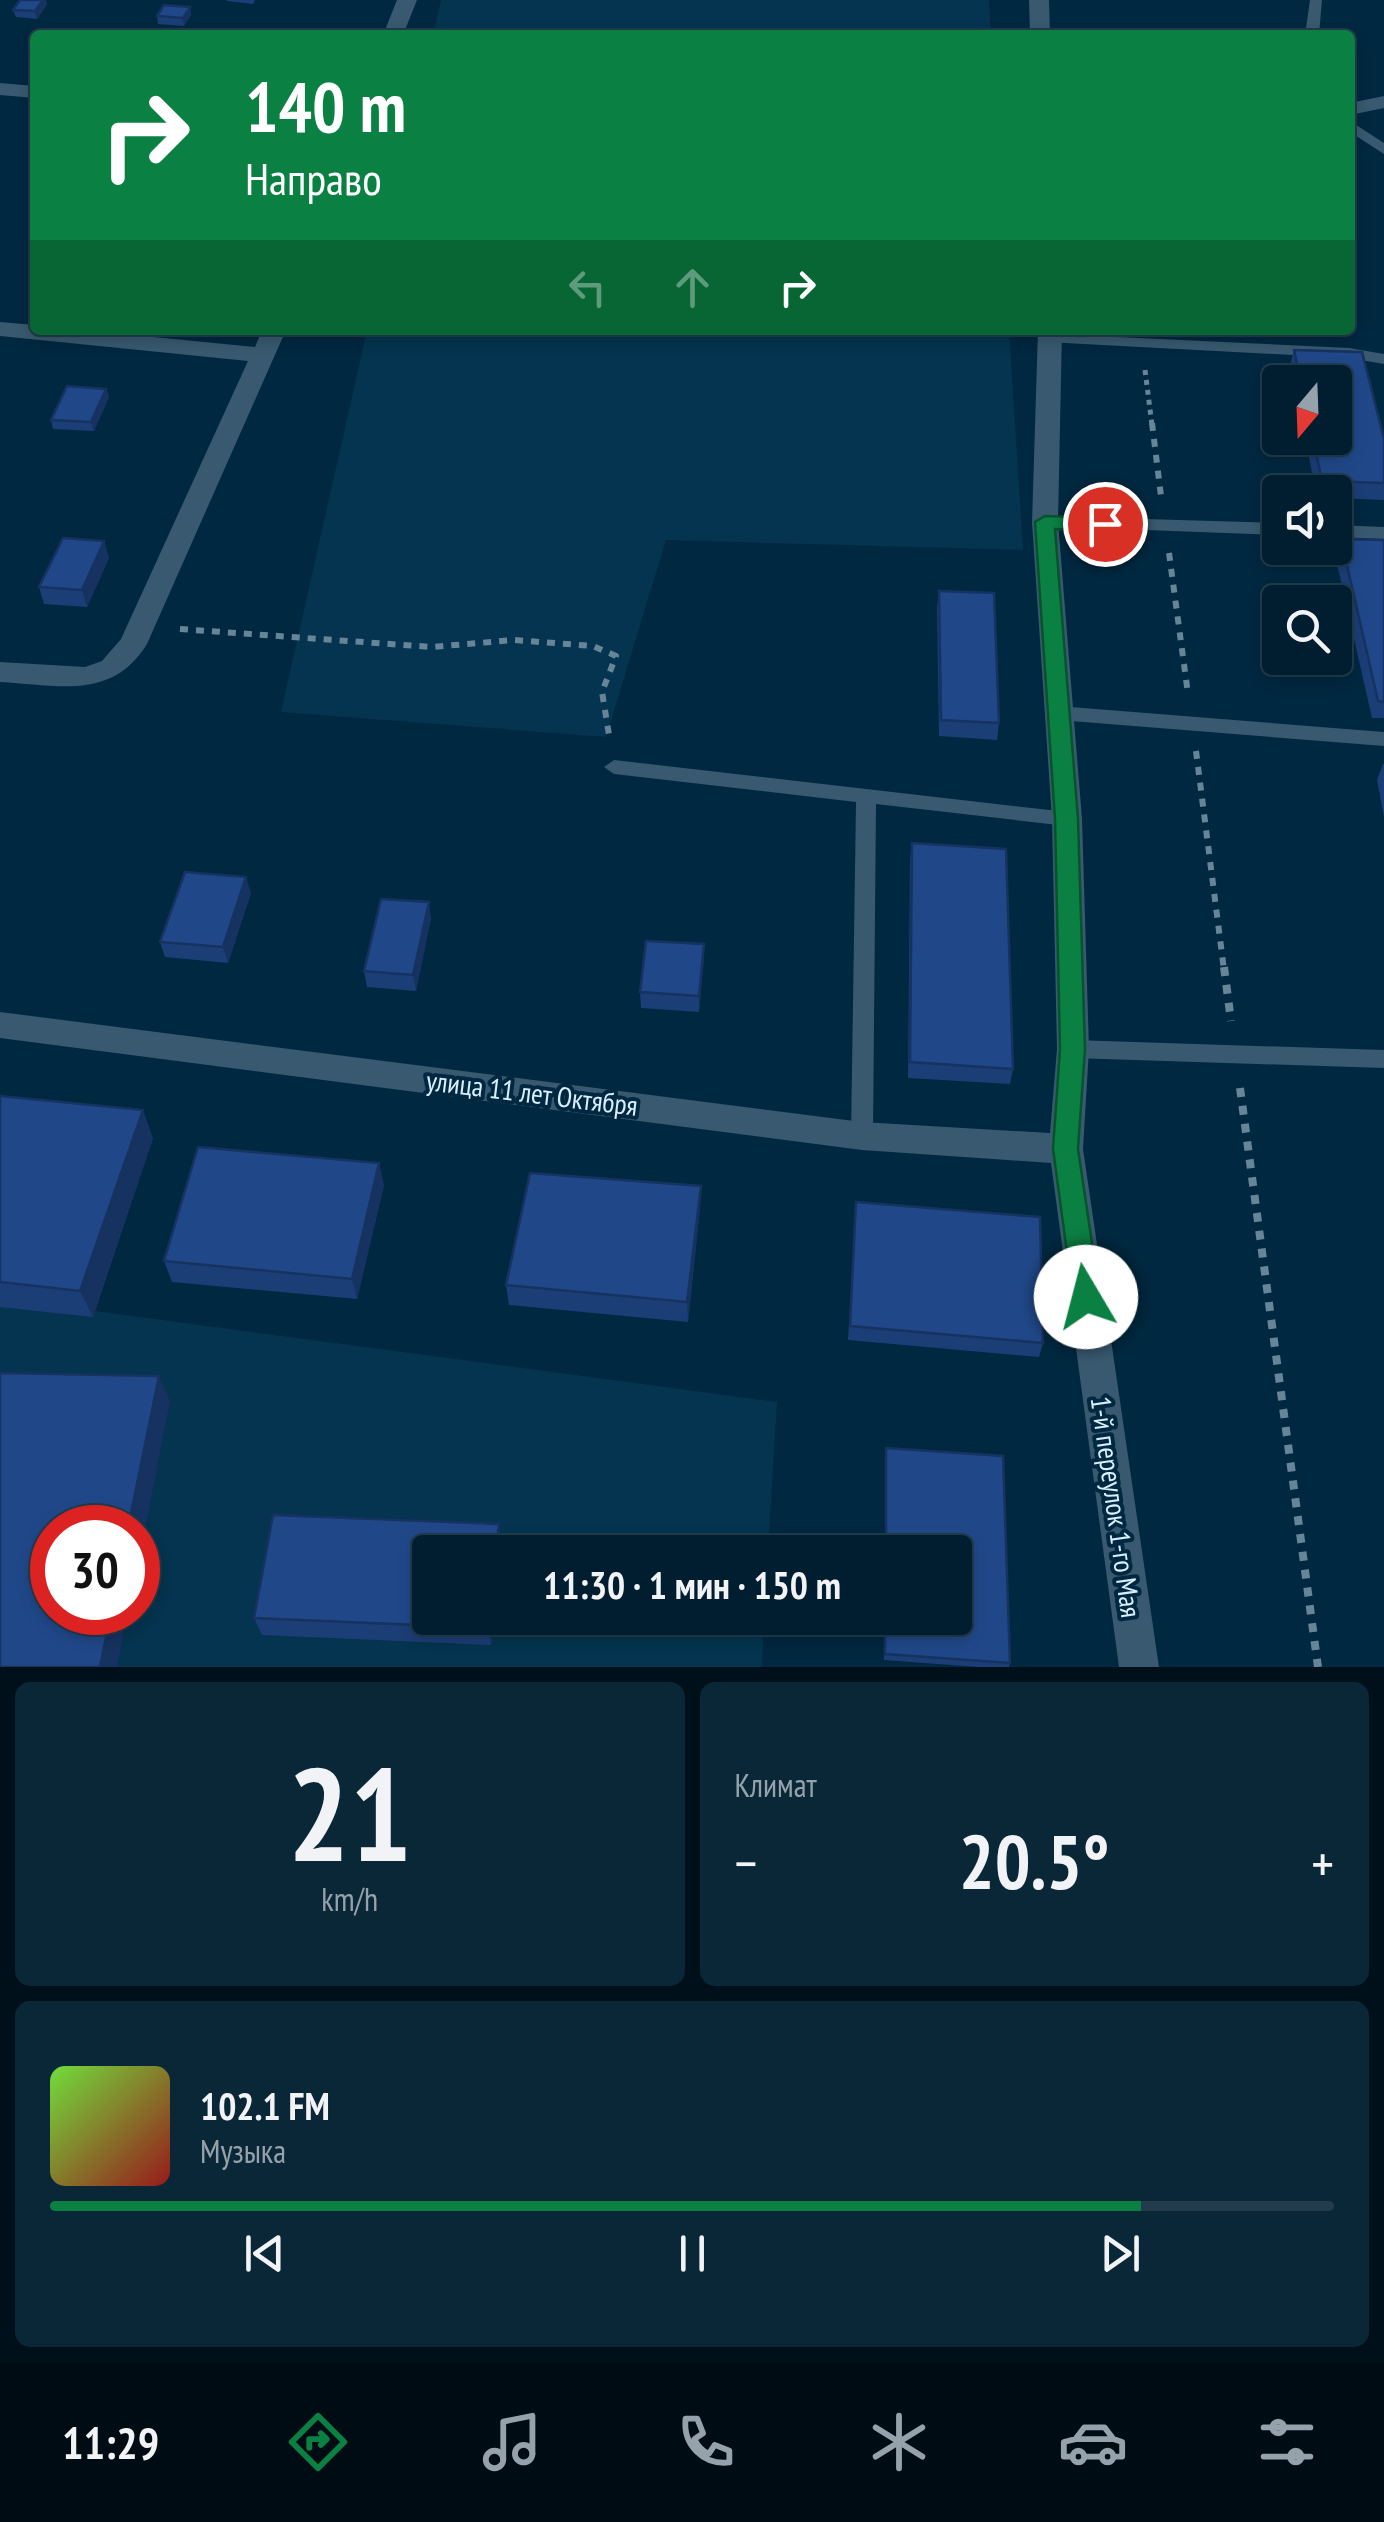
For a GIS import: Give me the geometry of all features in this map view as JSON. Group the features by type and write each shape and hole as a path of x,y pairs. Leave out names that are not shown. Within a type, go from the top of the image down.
{"street":[{"path":"394,30 408,0"},
{"path":"1039,0 1040,30"},
{"path":"0,89 30,92"},
{"path":"1355,108 1384,102"},
{"path":"0,329 30,332"},
{"path":"59,335 264,356"},
{"path":"0,672 86,677 112,668 133,644 272,335"},
{"name":"1-й переулок 1-го Мая","path":"1051,335 1045,522 1067,819 1073,1049 1066,1149 1138,1667"},
{"name":"улица 11 лет Октября","path":"0,1025 862,1136 1066,1149"}],"lane":[{"path":"1313,30 1316,0"},
{"path":"1355,129 1384,150"},
{"path":"1051,335 1349,353 1384,359"},
{"path":"1045,522 1262,529"},
{"path":"1352,531 1384,532"},
{"path":"1058,713 1384,739"},
{"path":"614,767 1067,819"},
{"path":"862,1136 866,794"},
{"path":"1073,1049 1384,1059"}],"path":[{"path":"1141,343 1318,1667"},
{"path":"168,635 183,627 432,646 514,640 593,646 616,656 602,692 614,767"}],"shaded area":[{"path":"441,0 989,0 991,30 434,30"},
{"path":"366,335 1009,335 1023,550 666,540 606,737 281,712"},
{"path":"0,1122 153,1138 95,1311 777,1402 769,1535 412,1535 412,1635 763,1635 762,1667 0,1667"}],"building":[{"path":"20,0 43,0 35,11 13,10"},
{"path":"164,5 190,7 183,18 157,16"},
{"path":"1294,350 1362,352 1384,439 1384,483 1352,482 1352,475 1321,475 1317,455 1352,455 1352,365 1297,365"},
{"path":"67,386 106,389 91,422 51,420"},
{"path":"63,538 104,541 82,590 39,587"},
{"path":"1352,539 1384,540 1384,702 1378,701 1347,565 1352,565"},
{"path":"939,591 994,593 999,723 941,720"},
{"path":"912,843 1006,849 1013,1069 910,1062"},
{"path":"185,872 246,877 223,947 160,942"},
{"path":"381,899 429,902 413,975 364,971"},
{"path":"646,941 704,944 699,996 640,992"},
{"path":"0,1096 143,1110 80,1291 0,1282"},
{"path":"198,1147 379,1163 352,1279 164,1261"},
{"path":"530,1173 701,1186 687,1302 506,1285"},
{"path":"856,1202 1040,1217 1043,1343 850,1326"},
{"path":"0,1373 159,1376 133,1505 30,1505 30,1635 106,1635 100,1667 0,1667"},
{"path":"886,1448 1003,1456 1010,1663 885,1654 885,1635 972,1635 972,1535 886,1535"},
{"path":"273,1515 499,1524 498,1535 412,1535 412,1625 254,1618"}],"route":[{"path":"1086,1297 1066,1149 1073,1049 1067,819 1045,522 1105,524"}]}
